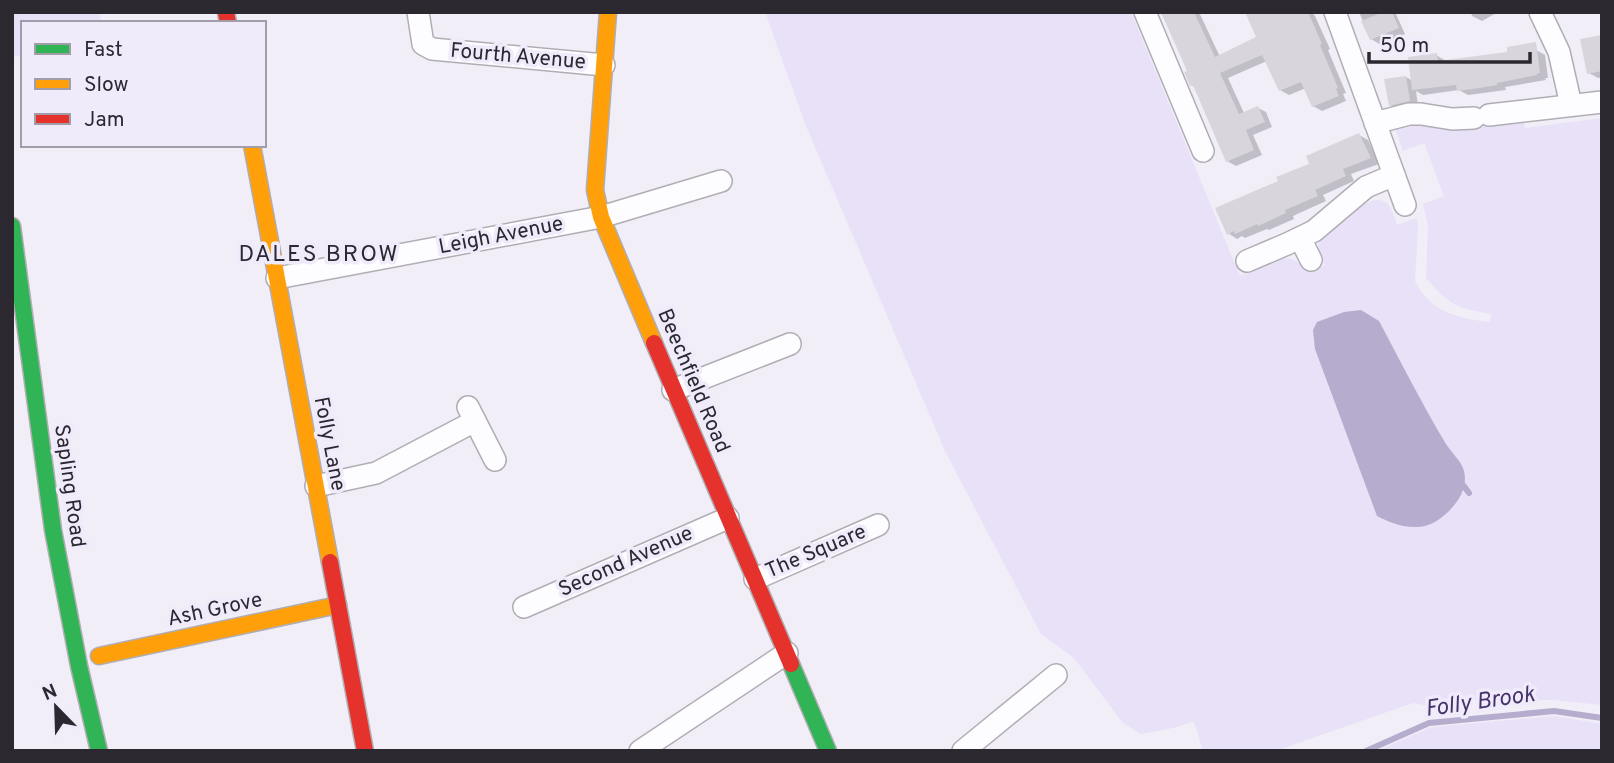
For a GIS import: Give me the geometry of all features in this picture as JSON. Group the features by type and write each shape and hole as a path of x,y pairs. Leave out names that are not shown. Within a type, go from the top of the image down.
{"street":[{"name":"Fourth Avenue","path":"418,12 423,44 432,49 604,65"},
{"name":"Beechfield Road","path":"608,12 595,174 595,190 601,217 828,751"},
{"path":"1146,12 1203,151"},
{"path":"1335,12 1405,205"},
{"path":"1540,12 1559,52 1571,105"},
{"path":"1374,123 1409,114 1452,119 1602,102"},
{"name":"Folly Lane","path":"252,147 365,751"},
{"path":"1247,261 1314,231 1366,187 1394,176"},
{"name":"Leigh Avenue","path":"277,278 601,217 722,181"},
{"name":"Sapling Road","path":"12,226 53,530 79,666 99,751"},
{"path":"1300,238 1311,260"},
{"path":"673,390 790,344"},
{"path":"316,486 376,473 471,414 495,460"},
{"name":"Second Avenue","path":"524,607 728,518"},
{"name":"The Square","path":"755,579 878,526"},
{"name":"Ash Grove","path":"99,656 338,605"},
{"path":"640,751 788,653"},
{"path":"963,751 1056,675"}],"shaded area":[{"path":"12,12 100,12 101,21 21,21 21,55 12,57"},
{"path":"765,12 1131,12 1240,276 1284,258 1301,264 1308,273 1325,265 1318,250 1319,243 1358,208 1376,200 1383,201 1391,208 1397,225 1417,218 1415,281 1428,300 1446,312 1478,321 1490,322 1491,314 1454,304 1426,278 1428,226 1423,204 1444,196 1424,143 1403,151 1395,128 1421,125 1452,131 1524,121 1525,128 1602,118 1602,705 1554,700 1474,700 1440,708 1413,703 1275,751 1203,751 1194,721 1141,734 1123,723 1074,658 1041,634 946,453 806,126"},
{"path":"1361,310 1379,321 1437,429 1464,471 1462,493 1444,516 1431,524 1408,527 1377,516 1315,349 1313,330 1317,322 1344,312"},
{"path":"1555,716 1602,724 1602,751 1376,751 1432,727"}],"building":[{"path":"1161,12 1194,12 1215,57 1256,37 1245,12 1308,12 1339,96 1312,107 1301,82 1279,91 1262,55 1220,73 1239,114 1258,106 1265,122 1246,130 1254,150 1226,162 1193,85 1190,86 1184,72 1187,71"},
{"path":"1383,12 1392,12 1399,28 1370,40 1361,21"},
{"path":"1602,35 1602,71 1587,74 1580,39"},
{"path":"1536,42 1540,73 1537,75 1457,91 1456,85 1412,90 1408,57 1437,53 1438,61 1507,52 1507,47"},
{"path":"1406,76 1410,101 1389,106 1384,79"},
{"path":"1359,133 1371,158 1343,169 1346,176 1315,190 1318,196 1285,210 1286,213 1258,226 1257,224 1227,235 1215,208 1278,181 1276,177 1309,164 1306,156"}],"waterway":[{"path":"1463,485 1469,493"},
{"name":"Folly Brook","path":"1366,751 1429,723 1554,711 1602,718"}],"traffic: fast":[{"path":"12,226 53,530 79,666 99,751"},
{"path":"791,664 828,751"}],"traffic: slow":[{"path":"608,12 595,190 601,217 654,343"},
{"path":"252,147 330,562"},
{"path":"99,656 338,605"}],"traffic: jam":[{"path":"226,12 228,21"},
{"path":"654,343 791,664"},
{"path":"330,562 365,751"}],"district":[{"name":"DALES BROW","path":"319,255"}]}
